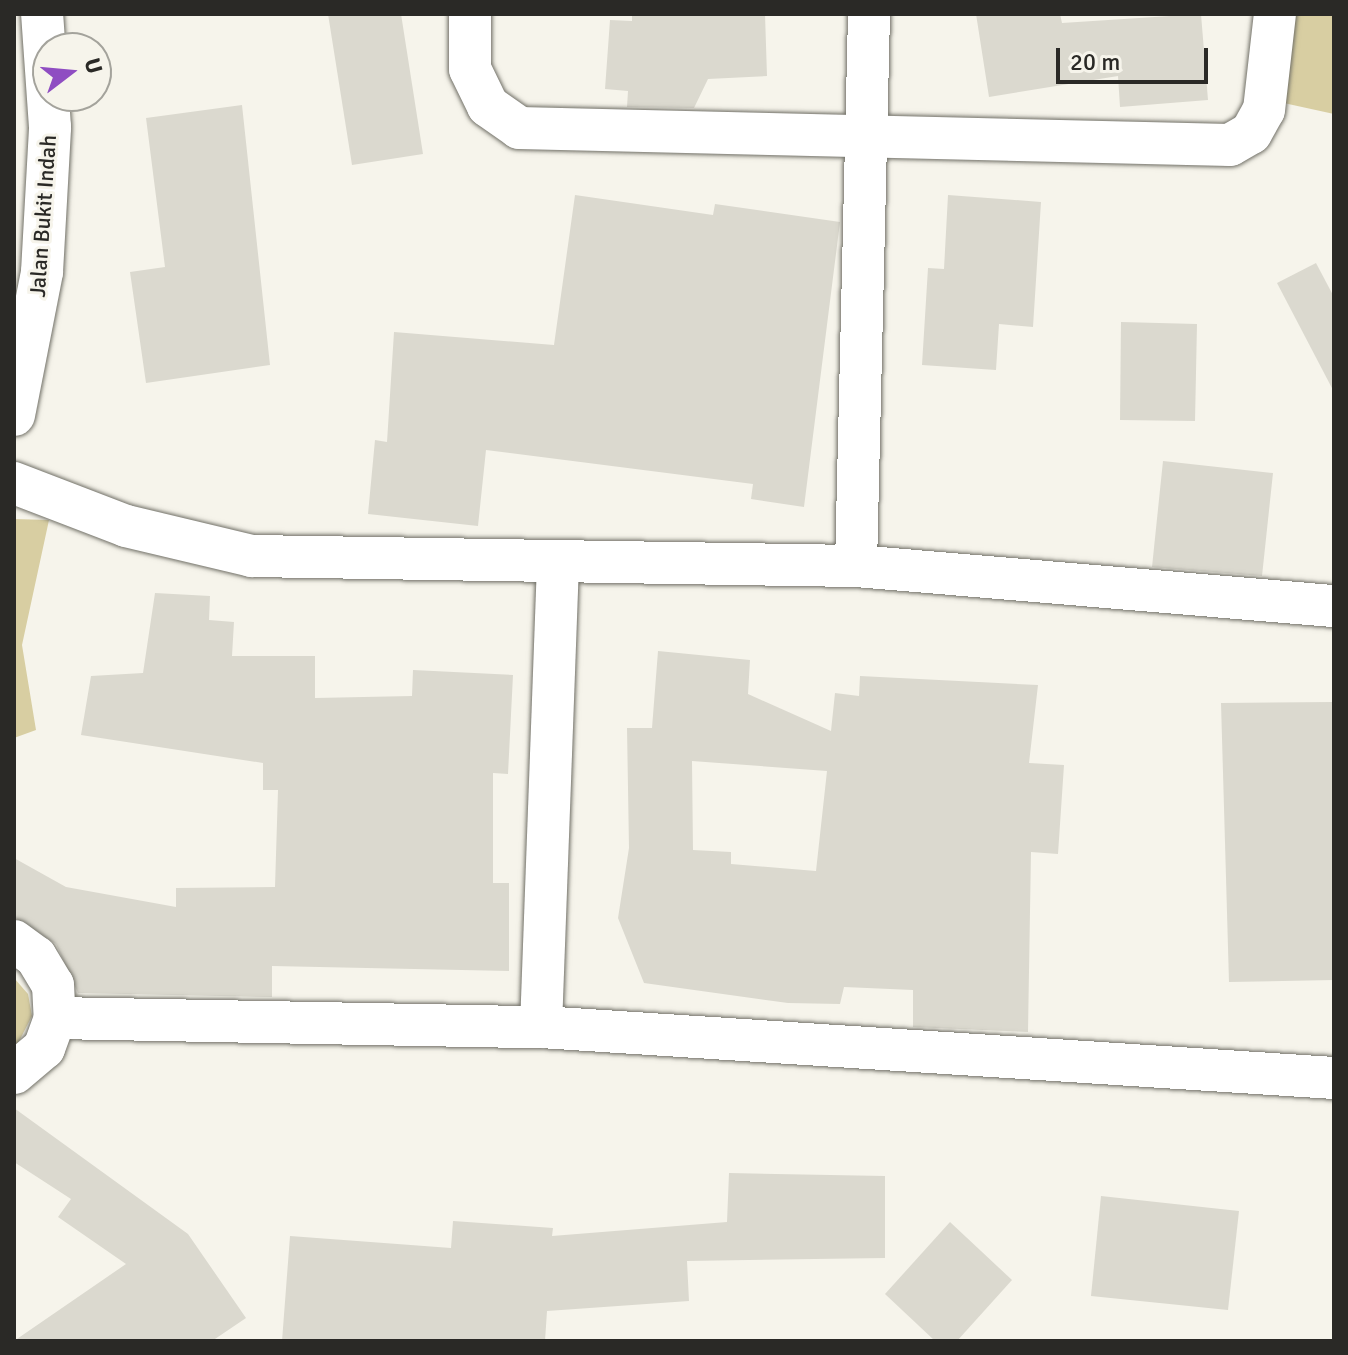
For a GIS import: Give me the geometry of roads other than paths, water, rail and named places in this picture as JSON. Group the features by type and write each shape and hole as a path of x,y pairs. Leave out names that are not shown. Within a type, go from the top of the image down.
{"street":[{"name":"Jalan Bukit Indah","path":"14,415 42,272 50,127 42,14"},
{"path":"470,14 470,69 488,106 519,128 1230,145 1251,133 1264,110 1275,14"},
{"path":"856,566 869,14"},
{"path":"14,483 126,526 252,556 558,566 856,566 1334,606"},
{"path":"541,1027 558,566"},
{"path":"14,941 36,957 53,985 55,1018 44,1048 14,1073"},
{"path":"55,1018 541,1027 1334,1078"}]}
